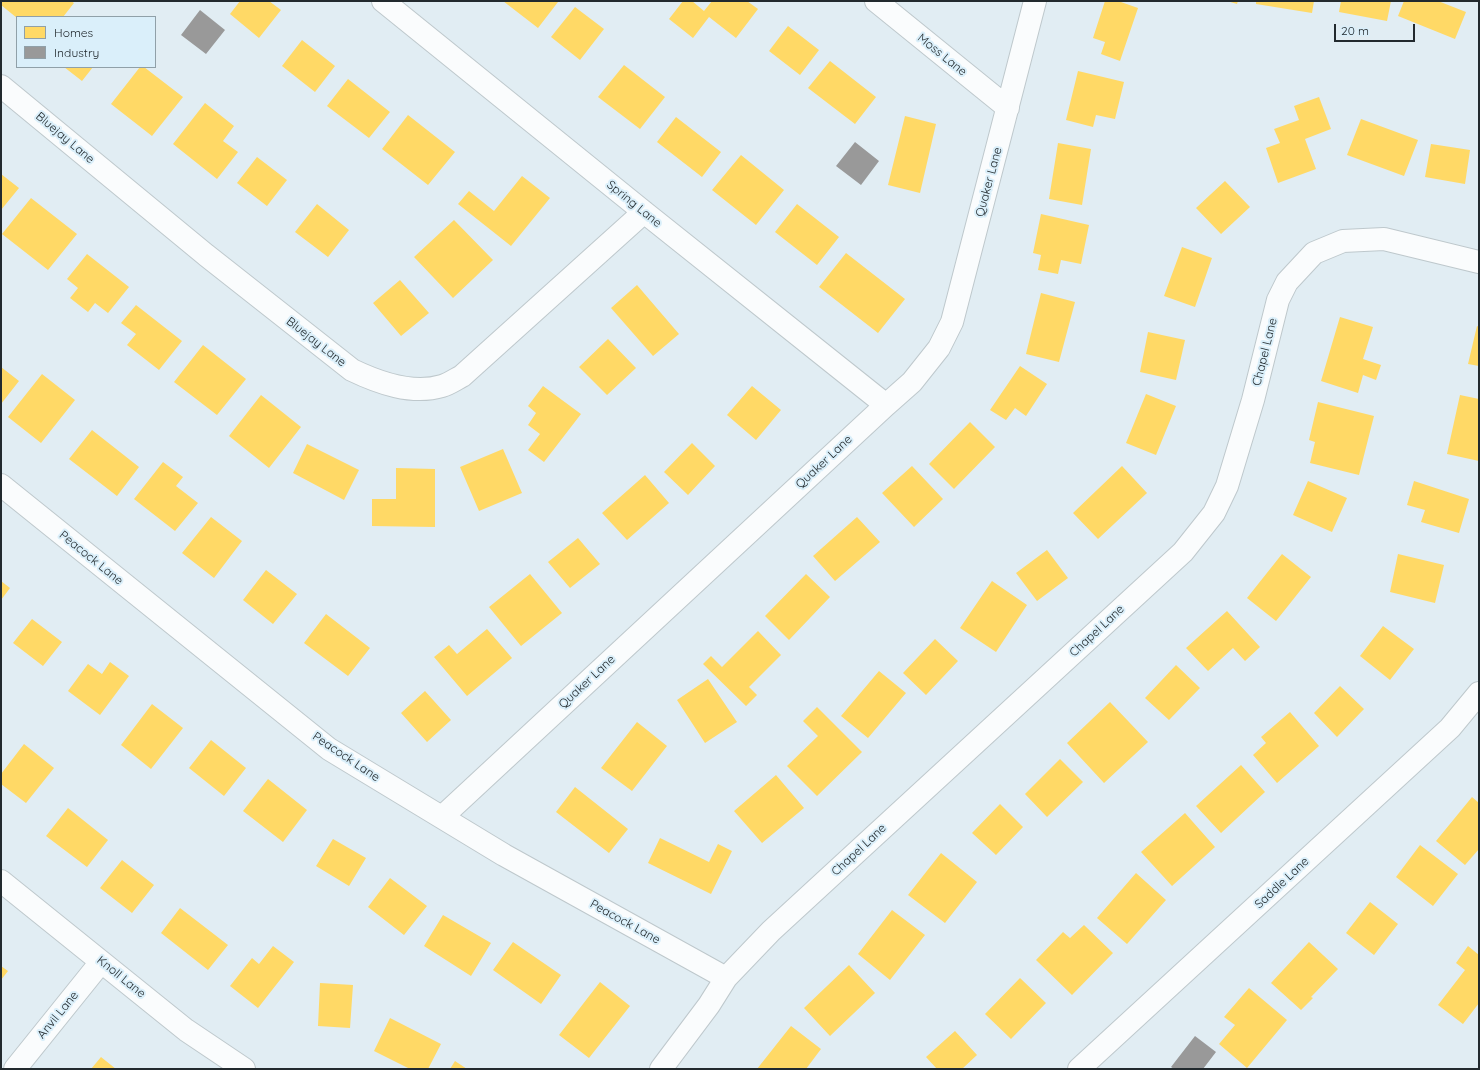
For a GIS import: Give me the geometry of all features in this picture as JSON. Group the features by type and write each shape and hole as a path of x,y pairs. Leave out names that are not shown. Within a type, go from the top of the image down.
{"street":[{"name":"Spring Lane","path":"384,1 644,212 886,405"},
{"name":"Moss Lane","path":"876,1 1008,108"},
{"name":"Quaker Lane","path":"442,817 912,382 939,348 952,322 1035,1"},
{"name":"Bluejay Lane","path":"1,86 206,255 352,370 373,380 419,390 443,386 462,376 644,212"},
{"name":"Chapel Lane","path":"661,1069 709,1005 726,978 771,931 1183,552 1214,514 1227,486 1253,400 1278,300 1287,282 1314,253 1343,241 1384,239 1479,262"},
{"name":"Peacock Lane","path":"1,485 330,749 504,855 726,978"},
{"name":"Saddle Lane","path":"1080,1069 1450,728 1479,693"},
{"name":"Knoll Lane","path":"1,881 186,1030 244,1069"},
{"name":"Anvil Lane","path":"15,1069 101,962"}],"building: Homes":[{"path":"2,1 71,1 74,3 64,16 16,17 1,5"},
{"path":"240,1 269,1 281,10 259,38 230,14"},
{"path":"503,1 557,1 558,2 538,28"},
{"path":"683,1 692,1 704,11 712,1 747,1 758,9 736,38 709,17 693,38 669,19"},
{"path":"1105,1 1118,1 1138,8 1120,61 1101,54 1105,42 1093,38"},
{"path":"1227,1 1238,1 1237,4"},
{"path":"1256,1 1314,1 1312,13 1256,4"},
{"path":"1341,1 1391,1 1387,21 1339,12"},
{"path":"1404,1 1438,1 1466,12 1455,39 1398,16"},
{"path":"575,7 604,29 580,60 551,37"},
{"path":"788,26 819,50 800,75 769,51"},
{"path":"302,40 335,66 315,92 282,66"},
{"path":"830,61 876,97 855,124 808,88"},
{"path":"624,65 665,97 640,129 598,97"},
{"path":"65,68 92,68 82,81"},
{"path":"139,68 145,68 183,97 152,136 111,104"},
{"path":"1078,71 1124,82 1115,119 1096,115 1093,127 1066,120"},
{"path":"348,79 390,112 369,138 327,106"},
{"path":"1319,97 1331,129 1305,139 1316,169 1278,183 1266,148 1280,143 1274,129 1299,120 1294,106"},
{"path":"205,103 234,126 223,141 238,152 217,179 173,144"},
{"path":"408,115 455,152 428,185 382,149"},
{"path":"905,116 936,124 920,193 888,185"},
{"path":"676,117 721,152 702,177 657,142"},
{"path":"1361,119 1418,140 1404,176 1347,155"},
{"path":"1058,143 1091,149 1082,205 1049,199"},
{"path":"1431,144 1470,150 1465,184 1425,177"},
{"path":"741,155 784,190 756,225 712,190"},
{"path":"257,157 287,180 267,206 237,183"},
{"path":"1,174 19,188 1,210"},
{"path":"522,176 550,198 511,246 458,204 469,191 494,211"},
{"path":"1225,181 1250,207 1221,234 1196,208"},
{"path":"31,198 77,234 48,270 2,234"},
{"path":"317,204 349,230 328,257 295,232"},
{"path":"797,204 839,237 817,265 775,232"},
{"path":"1041,214 1089,225 1081,264 1061,260 1058,274 1038,270 1041,255 1033,253"},
{"path":"454,220 493,260 453,298 414,257"},
{"path":"1182,247 1212,258 1195,307 1164,296"},
{"path":"846,253 905,299 878,333 819,287"},
{"path":"87,254 129,287 108,313 95,303 88,312 70,298 78,288 67,279"},
{"path":"400,280 429,313 401,336 373,303"},
{"path":"637,285 679,334 653,356 611,308"},
{"path":"1041,293 1075,302 1059,362 1026,354"},
{"path":"136,305 182,341 159,370 127,345 136,334 121,323"},
{"path":"1340,317 1373,327 1363,359 1381,365 1376,380 1363,375 1358,393 1321,381"},
{"path":"1477,326 1479,327 1479,366 1468,364"},
{"path":"1148,332 1185,340 1176,380 1140,372"},
{"path":"608,339 636,368 607,395 579,367"},
{"path":"203,345 246,379 217,415 174,382"},
{"path":"1020,366 1047,384 1026,416 1015,408 1006,420 990,410"},
{"path":"1,367 19,381 1,404"},
{"path":"42,374 75,400 41,443 8,417"},
{"path":"543,386 581,414 544,462 528,450 540,434 528,425 536,413 528,406"},
{"path":"752,386 781,410 756,440 727,415"},
{"path":"1146,394 1176,406 1156,455 1126,443"},
{"path":"261,395 301,427 269,468 229,436"},
{"path":"1460,395 1479,399 1479,461 1447,454"},
{"path":"1318,402 1374,416 1359,475 1310,463 1315,442 1309,440"},
{"path":"970,422 995,447 954,489 929,464"},
{"path":"92,430 139,467 117,496 69,459"},
{"path":"692,443 715,466 688,495 664,472"},
{"path":"307,444 359,470 344,500 293,473"},
{"path":"503,449 522,493 479,511 460,467"},
{"path":"163,462 183,477 176,486 198,503 175,531 134,499"},
{"path":"912,466 943,499 914,527 882,493"},
{"path":"1122,466 1147,493 1098,539 1073,513"},
{"path":"396,468 435,469 435,527 372,526 372,499 396,499"},
{"path":"645,475 669,503 627,540 602,513"},
{"path":"1308,481 1347,498 1332,532 1293,515"},
{"path":"1414,481 1469,499 1459,533 1421,522 1425,510 1407,505"},
{"path":"211,517 242,541 214,578 182,553"},
{"path":"857,517 880,542 835,581 813,556"},
{"path":"578,538 600,564 570,588 548,562"},
{"path":"1047,550 1068,578 1037,601 1016,573"},
{"path":"1282,554 1311,577 1276,621 1247,598"},
{"path":"1398,554 1444,565 1435,603 1390,592"},
{"path":"266,570 297,594 273,624 243,600"},
{"path":"530,574 562,613 521,646 489,607"},
{"path":"806,574 830,597 789,640 765,616"},
{"path":"1,581 10,588 1,600"},
{"path":"992,581 1027,605 996,652 960,628"},
{"path":"1227,611 1260,647 1245,661 1233,648 1208,671 1186,648"},
{"path":"326,614 370,648 348,676 304,643"},
{"path":"32,619 62,642 43,666 13,643"},
{"path":"1383,626 1414,649 1390,680 1360,656"},
{"path":"487,629 512,658 467,696 434,657 449,645 457,654"},
{"path":"758,631 781,655 749,687 757,695 746,706 703,664 711,656 722,667"},
{"path":"935,639 958,661 926,695 903,673"},
{"path":"110,662 129,676 100,715 68,691 88,664 102,674"},
{"path":"1176,665 1200,688 1169,720 1145,698"},
{"path":"879,671 906,693 868,738 841,716"},
{"path":"708,679 737,722 705,743 677,700"},
{"path":"1340,686 1364,709 1337,737 1314,713"},
{"path":"425,691 451,720 427,742 401,713"},
{"path":"1110,702 1148,742 1104,783 1067,743"},
{"path":"152,704 183,728 151,769 121,745"},
{"path":"817,707 862,752 817,796 787,766 818,736 803,721"},
{"path":"1290,712 1319,746 1277,783 1253,755 1266,743 1261,737"},
{"path":"637,722 667,746 632,791 601,768"},
{"path":"211,740 246,768 224,796 189,768"},
{"path":"24,744 54,768 26,803 1,784 1,774"},
{"path":"1060,759 1083,782 1047,817 1025,794"},
{"path":"1241,765 1265,792 1221,833 1196,806"},
{"path":"776,775 804,808 762,843 734,811"},
{"path":"268,779 307,810 283,842 243,811"},
{"path":"575,787 628,829 609,853 556,812"},
{"path":"1472,797 1479,803 1479,849 1465,865 1436,841"},
{"path":"1000,804 1023,827 996,855 972,833"},
{"path":"68,808 108,840 87,867 46,836"},
{"path":"1185,813 1215,847 1172,886 1141,852"},
{"path":"660,838 709,862 718,844 732,851 711,894 648,863"},
{"path":"333,839 366,858 349,886 316,866"},
{"path":"1420,845 1458,874 1433,906 1396,877"},
{"path":"941,853 977,882 945,923 908,895"},
{"path":"122,860 154,885 132,913 100,888"},
{"path":"1136,873 1166,900 1127,944 1097,918"},
{"path":"390,878 427,906 404,935 368,907"},
{"path":"1370,902 1398,924 1374,955 1346,933"},
{"path":"180,908 228,945 208,970 161,933"},
{"path":"892,910 925,935 890,980 858,954"},
{"path":"443,915 491,943 471,976 424,946"},
{"path":"1084,925 1113,953 1072,995 1036,960 1063,932 1070,938"},
{"path":"513,942 561,975 541,1004 493,970"},
{"path":"1309,942 1338,969 1311,997 1313,998 1301,1010 1271,983"},
{"path":"273,946 294,962 258,1008 230,986 252,958 259,964"},
{"path":"1468,946 1479,955 1479,1003 1463,1024 1438,1005 1465,970 1456,963"},
{"path":"849,965 875,993 830,1036 804,1008"},
{"path":"1,966 8,971 1,980"},
{"path":"1020,978 1046,1003 1011,1039 985,1014"},
{"path":"600,982 630,1006 589,1058 559,1035"},
{"path":"320,983 353,985 350,1028 318,1026"},
{"path":"1249,988 1287,1020 1247,1068 1219,1044 1235,1025 1224,1017"},
{"path":"390,1018 441,1044 428,1069 410,1069 374,1051"},
{"path":"791,1026 821,1049 806,1069 757,1069"},
{"path":"955,1031 977,1055 962,1069 937,1069 926,1057"},
{"path":"101,1057 116,1069 91,1069"},
{"path":"455,1061 467,1069 450,1069"}],"building: Industry":[{"path":"200,10 225,30 206,54 181,35"},
{"path":"855,142 879,161 861,185 836,166"},
{"path":"1195,1036 1216,1052 1203,1069 1174,1069 1171,1067"}]}
